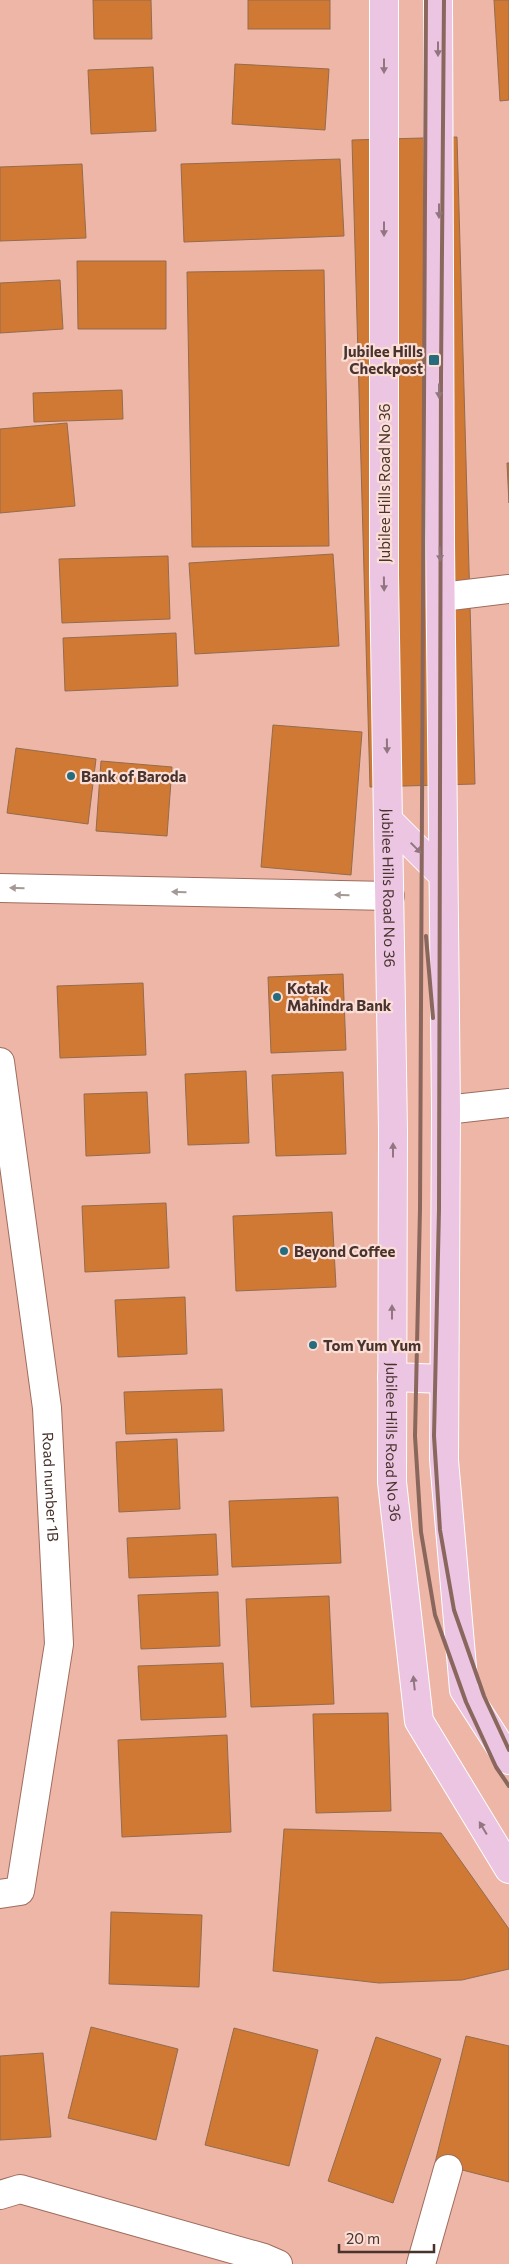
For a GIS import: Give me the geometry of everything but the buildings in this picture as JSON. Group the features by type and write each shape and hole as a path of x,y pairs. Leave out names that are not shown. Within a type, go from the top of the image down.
{"main road":[{"name":"Jubilee Hills Road No 36","path":"384,0 384,575 393,1131 392,1482 419,1721 502,1861 509,1869"},
{"path":"438,0 440,543 446,1110 444,1460 464,1690 509,1760"},
{"path":"389,822 443,875"},
{"path":"392,1377 444,1379"}],"street":[{"path":"442,597 509,589"},
{"path":"0,888 390,896"},
{"name":"Road number 1B","path":"0,1062 47,1408 59,1644 20,1891 0,1894"},
{"path":"446,1110 509,1103"},
{"path":"421,2264 448,2169"},
{"path":"0,2195 20,2189 264,2258 278,2264"}],"railway":[{"path":"426,0 420,1209 415,1436 421,1532 435,1615 466,1702 496,1767 509,1786"},
{"path":"444,0 439,1209 434,1436 440,1530 454,1610 484,1696 509,1750"},
{"path":"426,936 433,1018"}],"place":[{"name":"Jubilee Hills Checkpost","path":"434,360"},
{"name":"Bank of Baroda","path":"71,776"},
{"name":"Kotak Mahindra Bank","path":"277,997"},
{"name":"Beyond Coffee","path":"284,1251"},
{"name":"Tom Yum Yum","path":"313,1345"}]}
